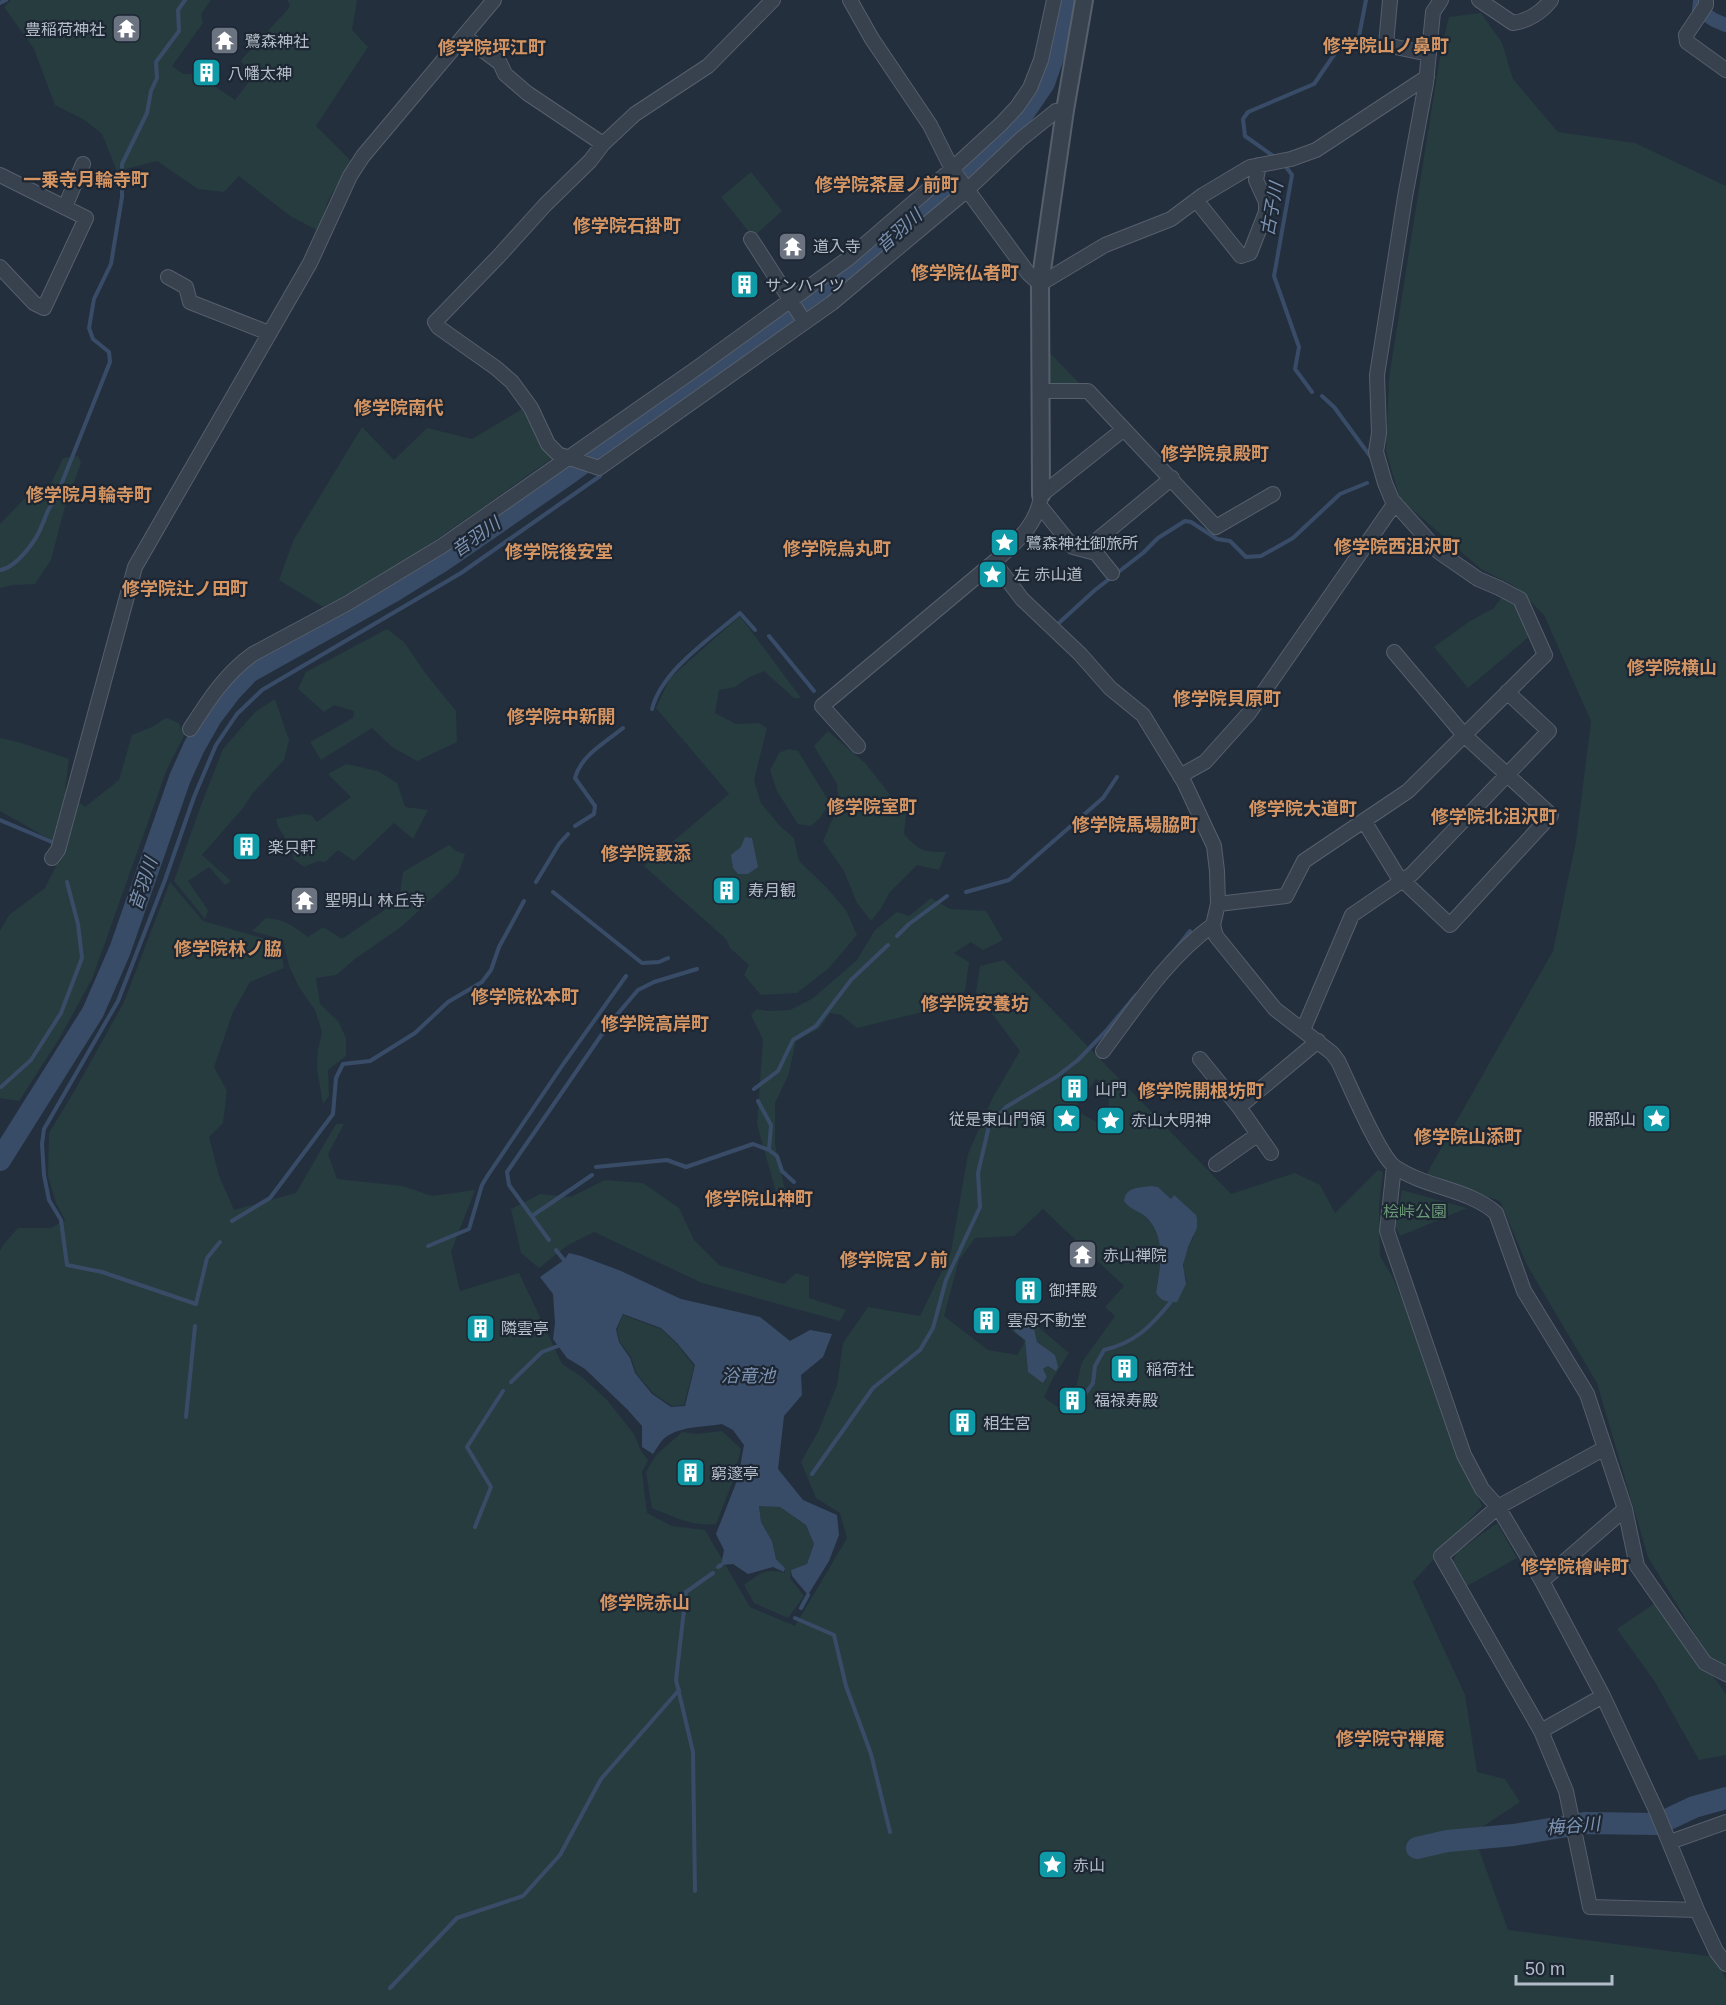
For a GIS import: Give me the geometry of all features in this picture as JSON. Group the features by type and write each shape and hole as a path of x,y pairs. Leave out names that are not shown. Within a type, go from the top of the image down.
{"street":[{"path":"52,858 58,850 135,567 310,263 350,176 363,156 494,0"},
{"path":"773,0 708,66 635,114 603,144 590,161 543,207 435,322 438,327 512,382 531,408 548,444 558,454 599,468 855,284 966,191 1021,139 1056,111 1065,110"},
{"path":"850,0 872,39 930,124 952,169 966,191 1028,273 1040,284"},
{"path":"189,729 212,695 240,663 442,546 571,459 849,258 952,169 1017,107 1030,88 1041,60 1054,0"},
{"path":"858,746 822,706 994,562 1035,519 1040,500 1040,284 1065,110 1084,0"},
{"path":"1390,0 1386,45 1429,54"},
{"path":"1218,904 1286,896 1304,861 1408,791 1545,655 1520,599 1478,579 1439,552 1395,503 1385,483 1376,452 1379,433 1377,375 1404,197 1427,77 1433,12 1441,0"},
{"path":"1479,0 1513,23 1525,21 1547,6 1551,0"},
{"path":"1706,0 1706,5 1686,35 1687,42 1726,70"},
{"path":"464,36 500,63 506,74 527,93 603,144"},
{"path":"1040,284 1105,246 1171,219 1196,200 1250,167 1291,159 1316,150 1427,77"},
{"path":"65,207 83,164"},
{"path":"1196,200 1241,256 1250,253 1266,212 1266,202 1256,180 1259,165"},
{"path":"0,175 86,218 44,308 34,303 0,267"},
{"path":"751,239 804,321"},
{"path":"168,277 186,287 190,302 269,333"},
{"path":"1041,391 1088,391 1216,526 1273,494"},
{"path":"1040,500 1124,429"},
{"path":"1085,550 1172,478"},
{"path":"1040,500 1073,547 1096,553 1112,573"},
{"path":"1180,776 1205,762 1249,712 1395,503"},
{"path":"994,562 1022,599 1080,654 1110,688 1143,715 1180,776 1214,846 1218,904 1213,925 1216,936 1275,1009 1332,1053 1374,1137 1394,1166 1426,1182 1486,1204 1496,1214 1524,1291 1587,1394 1625,1509 1637,1566 1705,1663 1726,1674"},
{"path":"1364,821 1397,875 1450,925 1551,815 1464,735 1394,652"},
{"path":"1303,1029 1352,915 1412,874 1508,775 1548,730 1507,692"},
{"path":"1103,1051 1137,1005 1184,949 1213,925"},
{"path":"1239,1107 1318,1041"},
{"path":"1200,1059 1239,1107 1271,1153"},
{"path":"1216,1164 1257,1135"},
{"path":"1394,1166 1387,1231 1464,1455 1482,1489 1498,1507 1542,1581 1603,1696 1640,1772 1697,1910 1716,1951 1726,1964"},
{"path":"1605,1448 1498,1507 1441,1556 1541,1731 1566,1791 1590,1907 1697,1910"},
{"path":"1542,1581 1625,1509"},
{"path":"1541,1731 1603,1696"},
{"path":"1670,1842 1726,1822"}],"green space":[{"path":"11,0 211,0 201,14 203,23 172,66 183,74 197,74 235,100 255,74 241,62 242,59 289,8 287,0 357,0 352,30 368,47 316,126 351,161 328,201 319,231 290,216 239,176 224,192 198,189 157,161 117,171 102,134 83,119 55,105 34,49 4,7"},
{"path":"1481,13 1502,43 1513,79 1558,132 1635,143 1726,186 1726,1685 1648,1557 1597,1383 1527,1265 1500,1201 1426,1175 1553,951 1576,841 1591,721 1544,615 1516,587 1481,569 1400,499 1386,451 1389,378 1441,50 1449,17"},
{"path":"751,172 782,211 753,237 721,197"},
{"path":"1046,349 1080,384 1048,383"},
{"path":"522,409 554,457 393,570 323,607 279,580 294,539 362,427 394,460 427,428 472,439"},
{"path":"78,456 81,463 64,510 51,560 35,584 0,588 0,524 24,499 41,496 50,486 63,458"},
{"path":"1503,595 1516,605 1531,635 1468,688 1434,647 1470,621 1494,608"},
{"path":"740,616 801,698 794,698 764,671 735,687 719,690 715,713 736,724 759,723 767,728 754,780 761,803 780,826 794,838 799,861 846,910 857,935 829,968 797,993 761,995 744,975 749,965 730,948 726,939 644,866 729,794 656,708 670,678"},
{"path":"387,629 404,642 456,711 457,742 417,761 392,747 372,728 321,760 310,742 353,718 354,711 334,705 324,712 298,689 306,672"},
{"path":"275,699 289,740 284,760 253,793 243,808 202,855 231,881 225,885 209,867 188,881 208,910 205,919 174,881 223,749 255,712"},
{"path":"166,718 179,723 184,736 167,769 92,979 59,1039 19,1101 0,1098 0,931 9,915 45,888 65,848 0,811 0,738 69,759 65,791 85,807 119,780 132,735"},
{"path":"828,731 866,764 906,815 904,834 909,840 922,849 946,852 939,870 917,865 890,892 871,921 857,903 844,871 823,841 839,804 837,784 814,746"},
{"path":"788,749 798,751 830,803 820,818 811,826 798,824 777,791 770,770 779,753"},
{"path":"346,764 378,771 397,783 405,807 428,810 413,839 394,823 354,861 338,850 325,862 318,861 304,867 293,859 290,847 276,819 302,814 311,815 317,822 351,797 328,774"},
{"path":"449,845 465,854 458,875 401,927 336,975 316,978 320,1004 338,1021 346,1038 346,1056 328,1070 329,1096 323,1104 317,1069 322,1032 315,1010 299,987 289,966 283,940 252,931 266,918 284,922 308,937 323,927 342,939 399,900 403,872"},
{"path":"170,882 203,921 280,943 284,968 250,982 233,1012 214,1067 227,1091 223,1123 209,1137 219,1176 234,1210 296,1193 336,1124 344,1124 328,1154 337,1179 403,1186 432,1196 475,1190 451,1252 460,1291 519,1273 562,1364 582,1377 607,1400 634,1434 641,1451 648,1460 642,1472 647,1513 672,1526 705,1530 750,1607 795,1626 847,1538 840,1513 816,1498 801,1462 818,1432 837,1385 843,1343 868,1307 920,1316 951,1252 968,1154 992,1099 1020,1051 976,992 980,966 1004,960 1231,1194 1295,1173 1320,1185 1335,1213 1378,1170 1383,1172 1379,1207 1380,1256 1392,1276 1413,1324 1452,1442 1482,1506 1413,1582 1465,1695 1477,1772 1505,1779 1520,1802 1473,1833 1508,1930 1715,1957 1726,1979 1726,2005 0,2005 0,1251 18,1228 51,1228 65,1220 56,1203 48,1176 49,1133 124,1002","holes":["1096,1079 1108,1088 1109,1114 1101,1125 1074,1109","1152,1186 1158,1187 1171,1199 1174,1195 1194,1237 1184,1258 1187,1281 1156,1293 1160,1269 1158,1237 1154,1228 1137,1210","1043,1209 1124,1286 1105,1307 1115,1316 1082,1362 1076,1387 1087,1400 1076,1413 1057,1407 1044,1397 1069,1353 1023,1314 1011,1330 1023,1339 1024,1344 1017,1355 988,1350 944,1316 959,1260 975,1238 1014,1236","1035,1332 1037,1342 1053,1354 1048,1366 1043,1369 1047,1377 1044,1383 1028,1372 1023,1337"]},
{"path":"931,898 950,909 986,911 1003,940 983,950 971,942 954,953 969,962 965,991 954,1005 950,996 936,995 927,1011 857,1028 841,1015 830,1013 820,1028 796,1041 788,1076 775,1103 775,1144 786,1195 779,1203 757,1124 763,1040 751,1015 757,1009 790,1010 812,999 857,960 875,930 897,912 909,916"},
{"path":"605,1180 643,1183 679,1208 694,1240 719,1265 784,1284 796,1273 809,1277 809,1298 846,1310 840,1321 702,1283 594,1232 568,1245 539,1268 521,1253 511,1209 540,1194 571,1197"},
{"name":"桧峠公園","path":"1402,1190 1467,1208 1400,1236 1395,1226"},
{"path":"623,1315 661,1329 676,1343 694,1366 684,1405 672,1406 653,1393 636,1373 631,1357 620,1342 617,1329"},
{"path":"722,1431 741,1449 733,1481 716,1524 691,1522 652,1508 646,1472 656,1455 682,1432 697,1434"},
{"path":"759,1506 780,1507 806,1525 814,1544 807,1564 791,1570 790,1578 804,1596 788,1618 754,1603 744,1585 767,1571 785,1573 785,1568 776,1559 772,1541 761,1522"},
{"path":"1497,1523 1517,1558 1467,1586 1452,1564 1457,1552"},
{"path":"1658,1601 1726,1694 1726,1755 1699,1760 1655,1682 1617,1629"}],"water":[{"path":"745,837 752,838 758,867 748,874 738,874 733,868 731,855 741,847"},
{"path":"1158,1187 1171,1199 1174,1195 1196,1215 1197,1219 1197,1228 1183,1265 1186,1284 1177,1302 1165,1301 1156,1293 1160,1253 1153,1225 1124,1201 1125,1196 1131,1190"},
{"name":"浴竜池","path":"569,1253 581,1256 621,1271 681,1299 760,1317 790,1341 810,1330 832,1334 823,1357 801,1375 802,1395 784,1416 778,1469 803,1500 837,1515 839,1535 829,1561 808,1595 792,1576 791,1570 807,1564 814,1544 806,1525 780,1507 759,1506 761,1522 772,1541 776,1559 785,1568 784,1572 773,1567 748,1574 733,1564 721,1565 724,1550 716,1534 738,1478 744,1445 733,1430 722,1424 681,1430 666,1436 653,1454 642,1447 642,1426 585,1369 567,1358 553,1339 555,1323 553,1294 540,1277 564,1260","holes":["623,1314 661,1328 695,1365 685,1406 671,1407 652,1394 635,1373 630,1358 619,1342 616,1329"]},
{"path":"1023,1320 1034,1328 1037,1342 1055,1355 1058,1367 1056,1371 1048,1366 1043,1369 1047,1377 1043,1383 1028,1372 1025,1340 1014,1331 1019,1322"}],"waterway":[{"path":"0,3 6,0"},
{"path":"0,570 19,559 39,531 55,500 110,362 109,352 93,339 89,328 94,299 111,264 122,197 122,164 147,113 151,91 157,78 156,62 179,31 178,10 185,0"},
{"name":"音羽川","path":"0,1160 93,1012 120,950 180,778 211,717 230,692 249,672 392,592 442,561 565,476 875,253 1016,124 1044,83 1055,51 1067,0"},
{"name":"古子川","path":"1276,158 1245,136 1243,119 1248,112 1314,84 1338,49 1352,43 1359,36 1366,0"},
{"path":"1700,1 1699,10 1726,25"},
{"name":"古子川","path":"1284,164 1292,175 1274,276 1299,347 1295,369 1312,392"},
{"name":"古子川","path":"1322,396 1334,407 1373,460"},
{"path":"220,1242 207,1258 196,1304 102,1272 67,1265 61,1220 49,1200 44,1175 42,1144 44,1129 118,1001 165,880 194,797 216,745 237,714 262,690 461,573 600,476"},
{"name":"古子川","path":"1060,622 1158,538 1185,521 1191,522 1217,539 1230,541 1246,557 1261,556 1293,538 1340,494 1367,483"},
{"path":"652,709 657,695 676,668 740,613 755,630"},
{"path":"769,636 814,691"},
{"path":"575,826 594,814 595,806 575,778 578,770 588,756 623,728"},
{"path":"966,892 1009,880 1103,798 1117,777"},
{"path":"0,820 52,842"},
{"path":"536,882 559,844 568,834"},
{"path":"1,1087 31,1060 61,1013 82,958 78,924 67,882"},
{"path":"553,892 642,963 659,962 668,958"},
{"path":"897,936 909,924 947,896"},
{"path":"232,1221 270,1198 333,1114 336,1078 343,1064 370,1061 415,1033 448,1002 482,982 491,970 499,947 524,901"},
{"path":"1174,951 1190,931"},
{"path":"754,1089 778,1071 793,1040 816,1026 851,980 888,945"},
{"path":"549,1240 509,1185 507,1172 609,1024 638,990 654,982 697,969"},
{"path":"428,1246 469,1229 482,1185 488,1175 626,976"},
{"path":"812,1474 873,1388 920,1350 933,1328 946,1280 980,1207 978,1173 989,1126 1006,1107 1056,1077 1078,1060 1136,995"},
{"path":"596,1167 667,1160 686,1167 753,1144 769,1150 771,1125 758,1101"},
{"path":"769,1150 777,1156 782,1171 794,1182"},
{"path":"532,1216 592,1175"},
{"path":"556,1250 564,1260"},
{"path":"1083,1397 1093,1383 1095,1366 1104,1350 1125,1343 1142,1332 1170,1303"},
{"path":"186,1417 195,1326"},
{"path":"511,1382 542,1352 558,1346"},
{"path":"475,1527 491,1487 467,1447 503,1391"},
{"path":"695,1891 693,1752 676,1680 686,1592 713,1573"},
{"path":"801,1608 808,1595"},
{"path":"795,1618 834,1635 846,1686 871,1754 890,1832"},
{"path":"390,1988 457,1918 523,1896 560,1855 601,1779 679,1690"},
{"name":"梅谷川","path":"1417,1848 1447,1841 1514,1835 1584,1823 1658,1824 1694,1807 1726,1798"}],"place":[{"name":"豊稲荷神社","path":"126,29"},
{"name":"鷺森神社","path":"224,41"},
{"name":"八幡太神","path":"207,73"},
{"name":"道入寺","path":"792,246"},
{"name":"サンハイツ","path":"744,285"},
{"name":"鷺森神社御旅所","path":"1005,543"},
{"name":"左 赤山道","path":"993,574"},
{"name":"楽只軒","path":"247,847"},
{"name":"寿月観","path":"727,890"},
{"name":"聖明山 林丘寺","path":"304,900"},
{"name":"山門","path":"1074,1089"},
{"name":"従是東山門領","path":"1066,1119"},
{"name":"服部山","path":"1657,1119"},
{"name":"赤山大明神","path":"1110,1120"},
{"name":"赤山禅院","path":"1082,1255"},
{"name":"御拝殿","path":"1028,1290"},
{"name":"雲母不動堂","path":"986,1320"},
{"name":"隣雲亭","path":"480,1328"},
{"name":"稲荷社","path":"1125,1369"},
{"name":"福禄寿殿","path":"1073,1400"},
{"name":"相生宮","path":"962,1423"},
{"name":"窮邃亭","path":"690,1473"},
{"name":"赤山","path":"1052,1865"}],"district":[{"name":"修学院山ノ鼻町","path":"1386,46"},
{"name":"修学院坪江町","path":"492,48"},
{"name":"一乗寺月輪寺町","path":"86,180"},
{"name":"修学院茶屋ノ前町","path":"887,185"},
{"name":"修学院石掛町","path":"627,226"},
{"name":"修学院仏者町","path":"965,273"},
{"name":"修学院南代","path":"399,408"},
{"name":"修学院泉殿町","path":"1215,454"},
{"name":"修学院月輪寺町","path":"89,495"},
{"name":"修学院西沮沢町","path":"1397,547"},
{"name":"修学院烏丸町","path":"837,549"},
{"name":"修学院後安堂","path":"559,552"},
{"name":"修学院辻ノ田町","path":"185,589"},
{"name":"修学院横山","path":"1672,668"},
{"name":"修学院貝原町","path":"1227,699"},
{"name":"修学院中新開","path":"561,717"},
{"name":"修学院室町","path":"872,807"},
{"name":"修学院大道町","path":"1303,809"},
{"name":"修学院北沮沢町","path":"1494,817"},
{"name":"修学院馬場脇町","path":"1135,825"},
{"name":"修学院藪添","path":"646,854"},
{"name":"修学院林ノ脇","path":"228,949"},
{"name":"修学院松本町","path":"525,997"},
{"name":"修学院安養坊","path":"975,1004"},
{"name":"修学院高岸町","path":"655,1024"},
{"name":"修学院開根坊町","path":"1201,1091"},
{"name":"修学院山添町","path":"1468,1137"},
{"name":"修学院山神町","path":"759,1199"},
{"name":"修学院宮ノ前","path":"894,1260"},
{"name":"修学院檜峠町","path":"1575,1567"},
{"name":"修学院赤山","path":"645,1603"},
{"name":"修学院守禅庵","path":"1390,1739"}]}
